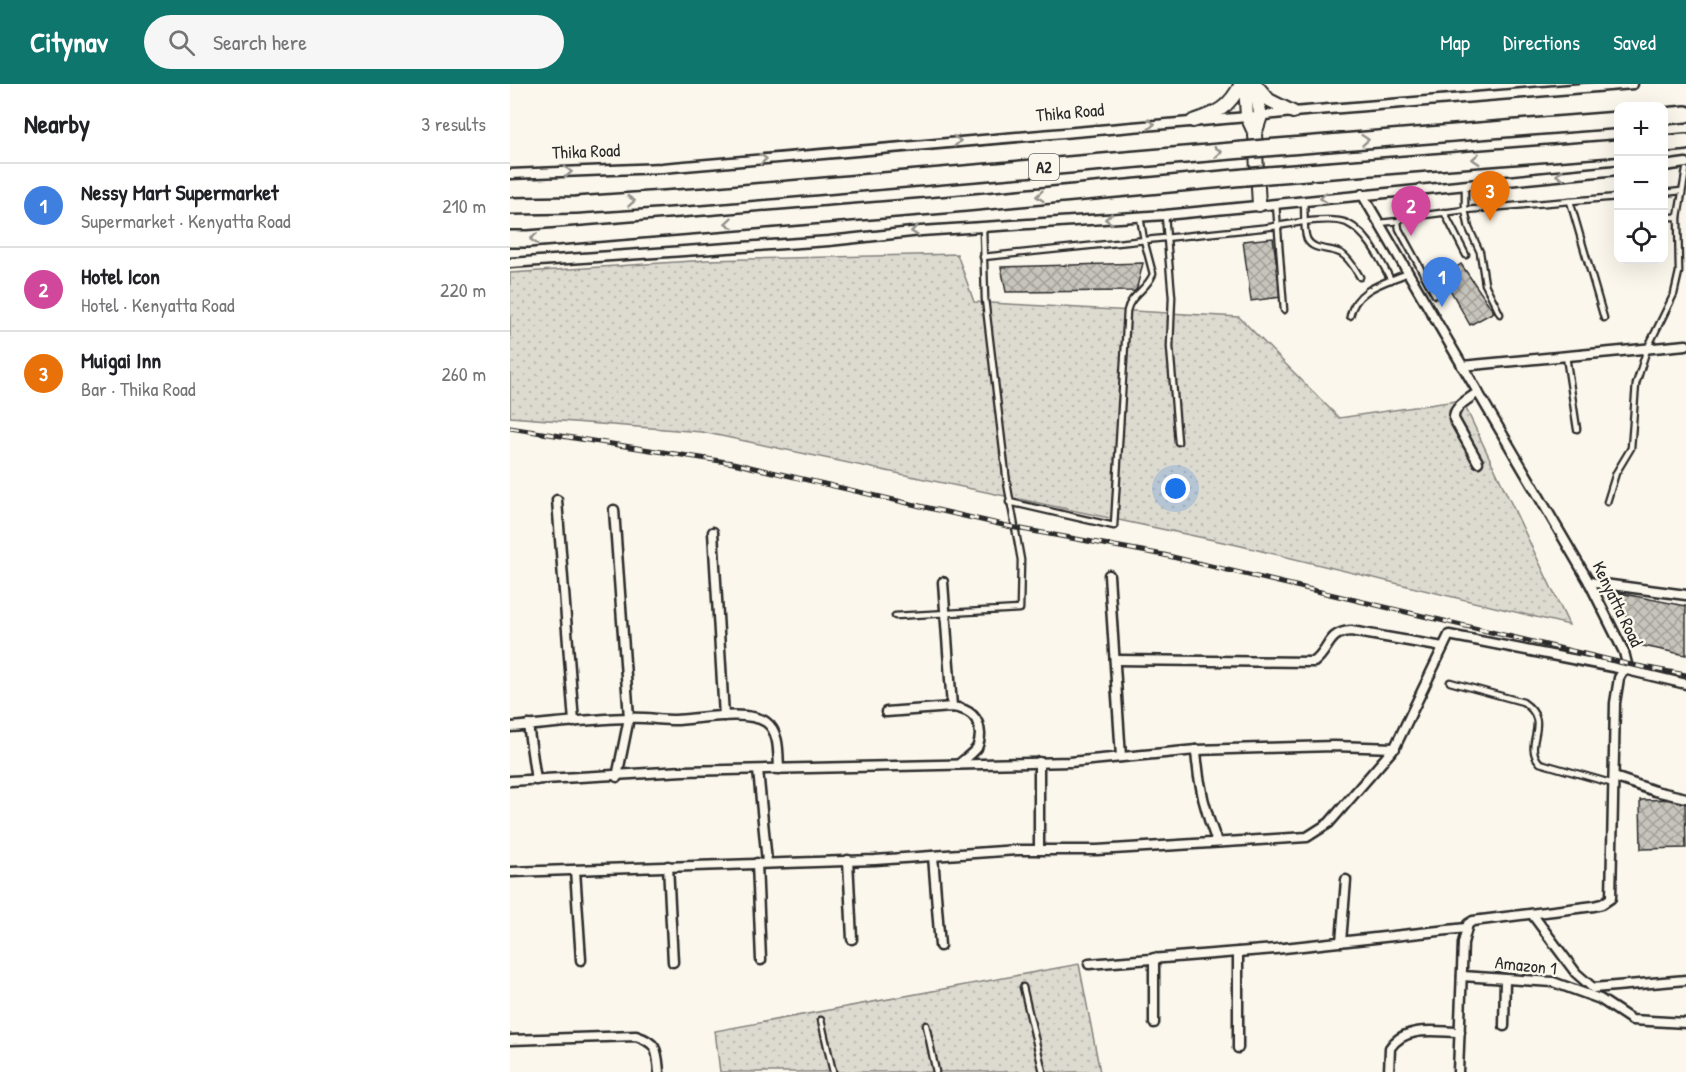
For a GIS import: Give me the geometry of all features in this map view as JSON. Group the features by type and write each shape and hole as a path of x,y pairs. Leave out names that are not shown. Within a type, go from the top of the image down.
{"highway":[{"path":"1668,116 1686,114"},
{"name":"A2","path":"510,206 576,205 708,196 1614,120"},
{"path":"1668,144 1686,142"},
{"name":"A2","path":"510,239 1614,148"}],"main road":[{"path":"1193,121 1210,115 1228,104 1241,84"},
{"path":"1245,84 1247,117 1255,134"},
{"path":"1255,84 1269,100 1293,112"},
{"path":"1255,84 1261,116 1255,134 1259,206"}],"street":[{"name":"Thika Road","path":"510,174 662,168 1633,84"},
{"path":"1668,166 1686,164"},
{"path":"510,263 829,241 921,231 1165,215 1465,184 1614,172"},
{"name":"Kenyatta Road","path":"1089,964 1238,952 1466,928 1473,921 1594,906 1611,898 1615,703 1619,678 1627,663 1624,652 1589,582 1362,194"},
{"path":"1462,366 1686,345"},
{"path":"1478,392 1456,408 1454,413 1454,419 1478,462"},
{"path":"557,500 574,723"},
{"path":"614,510 629,718 617,777"},
{"path":"713,532 724,716"},
{"path":"1109,575 1121,756"},
{"path":"943,582 952,707"},
{"path":"1589,582 1686,595"},
{"path":"1115,660 1314,662 1321,657 1329,641 1342,631 1443,647"},
{"path":"510,872 848,860 1040,850 1097,850 1298,838 1315,834 1329,823 1351,801 1395,748 1449,634 1686,684"},
{"path":"886,712 952,707 974,715 978,723 979,742 959,765"},
{"path":"510,727 629,718 676,720 724,716 752,717 769,724 774,731 778,747 779,769"},
{"path":"528,725 536,780"},
{"path":"510,781 617,777 683,771 1039,762 1196,750 1334,746 1395,748"},
{"path":"1196,750 1201,796 1217,842"},
{"path":"1039,762 1040,850"},
{"path":"758,770 767,862"},
{"path":"1614,781 1686,798"},
{"path":"933,856 940,946"},
{"path":"848,860 852,939"},
{"path":"757,863 761,960"},
{"path":"668,866 673,962"},
{"path":"575,870 581,960"},
{"path":"1341,942 1346,880"},
{"path":"1532,914 1576,973 1593,987 1686,980"},
{"path":"1458,1072 1466,928"},
{"path":"1238,952 1238,1048"},
{"path":"1154,958 1154,1023"},
{"name":"Amazon 1","path":"1462,976 1553,982 1600,999 1632,1020 1686,1023"},
{"path":"1504,1026 1505,979"},
{"path":"1389,1072 1390,1048 1401,1036 1417,1032 1460,1032"},
{"path":"510,1040 636,1036 652,1043 657,1051 659,1072"}],"lane":[{"path":"1607,502 1616,473 1631,448 1635,391 1647,349 1674,294 1679,272 1678,217 1686,170"},
{"path":"1465,184 1465,210 1480,252 1485,284 1500,315"},
{"path":"1668,193 1681,191"},
{"path":"1379,223 1399,221 1408,216 1443,212 1614,197"},
{"path":"1304,201 1306,238 1310,244 1341,253 1360,277"},
{"path":"1570,201 1604,318"},
{"path":"1276,204 1284,310"},
{"path":"1443,212 1466,255"},
{"path":"1165,215 1172,297 1170,348 1178,442"},
{"path":"1009,502 1114,526 1126,311 1131,299 1147,285 1153,274 1140,217"},
{"path":"1668,217 1678,217"},
{"path":"983,256 1278,227 1331,219 1346,223 1359,232 1374,249 1391,280"},
{"path":"1399,221 1399,228 1435,295"},
{"path":"895,616 1020,609 1021,560 1009,502 985,299 983,228"},
{"path":"1350,316 1352,304 1357,298 1408,273"},
{"path":"1566,356 1577,429"},
{"path":"1450,682 1523,702 1532,708 1537,718 1538,728 1533,749 1534,757 1540,763 1614,781"},
{"path":"1023,987 1042,1072"},
{"path":"821,1020 833,1072"},
{"path":"926,1024 936,1072"}],"shaded area":[{"path":"957,254 974,302 1239,317 1339,418 1462,400 1569,625 1237,545 702,432 510,417 510,273 707,260"},
{"path":"1079,964 1100,1072 720,1072 715,1031"}],"building":[{"path":"1273,238 1281,297 1251,301 1243,241"},
{"path":"1143,263 1136,291 1006,292 1001,267"},
{"path":"1461,264 1494,312 1470,325 1443,277"},
{"path":"1614,592 1686,606 1686,655 1639,645"},
{"path":"1685,799 1686,848 1641,849 1640,800"}],"railway":[{"path":"510,428 733,463 1016,528 1164,555 1627,664 1686,675"}],"place":[{"name":"Muigai Inn","path":"1490,221"},
{"name":"Hotel Icon","path":"1411,236"},
{"name":"Nessy Mart Supermarket","path":"1442,307"}]}
